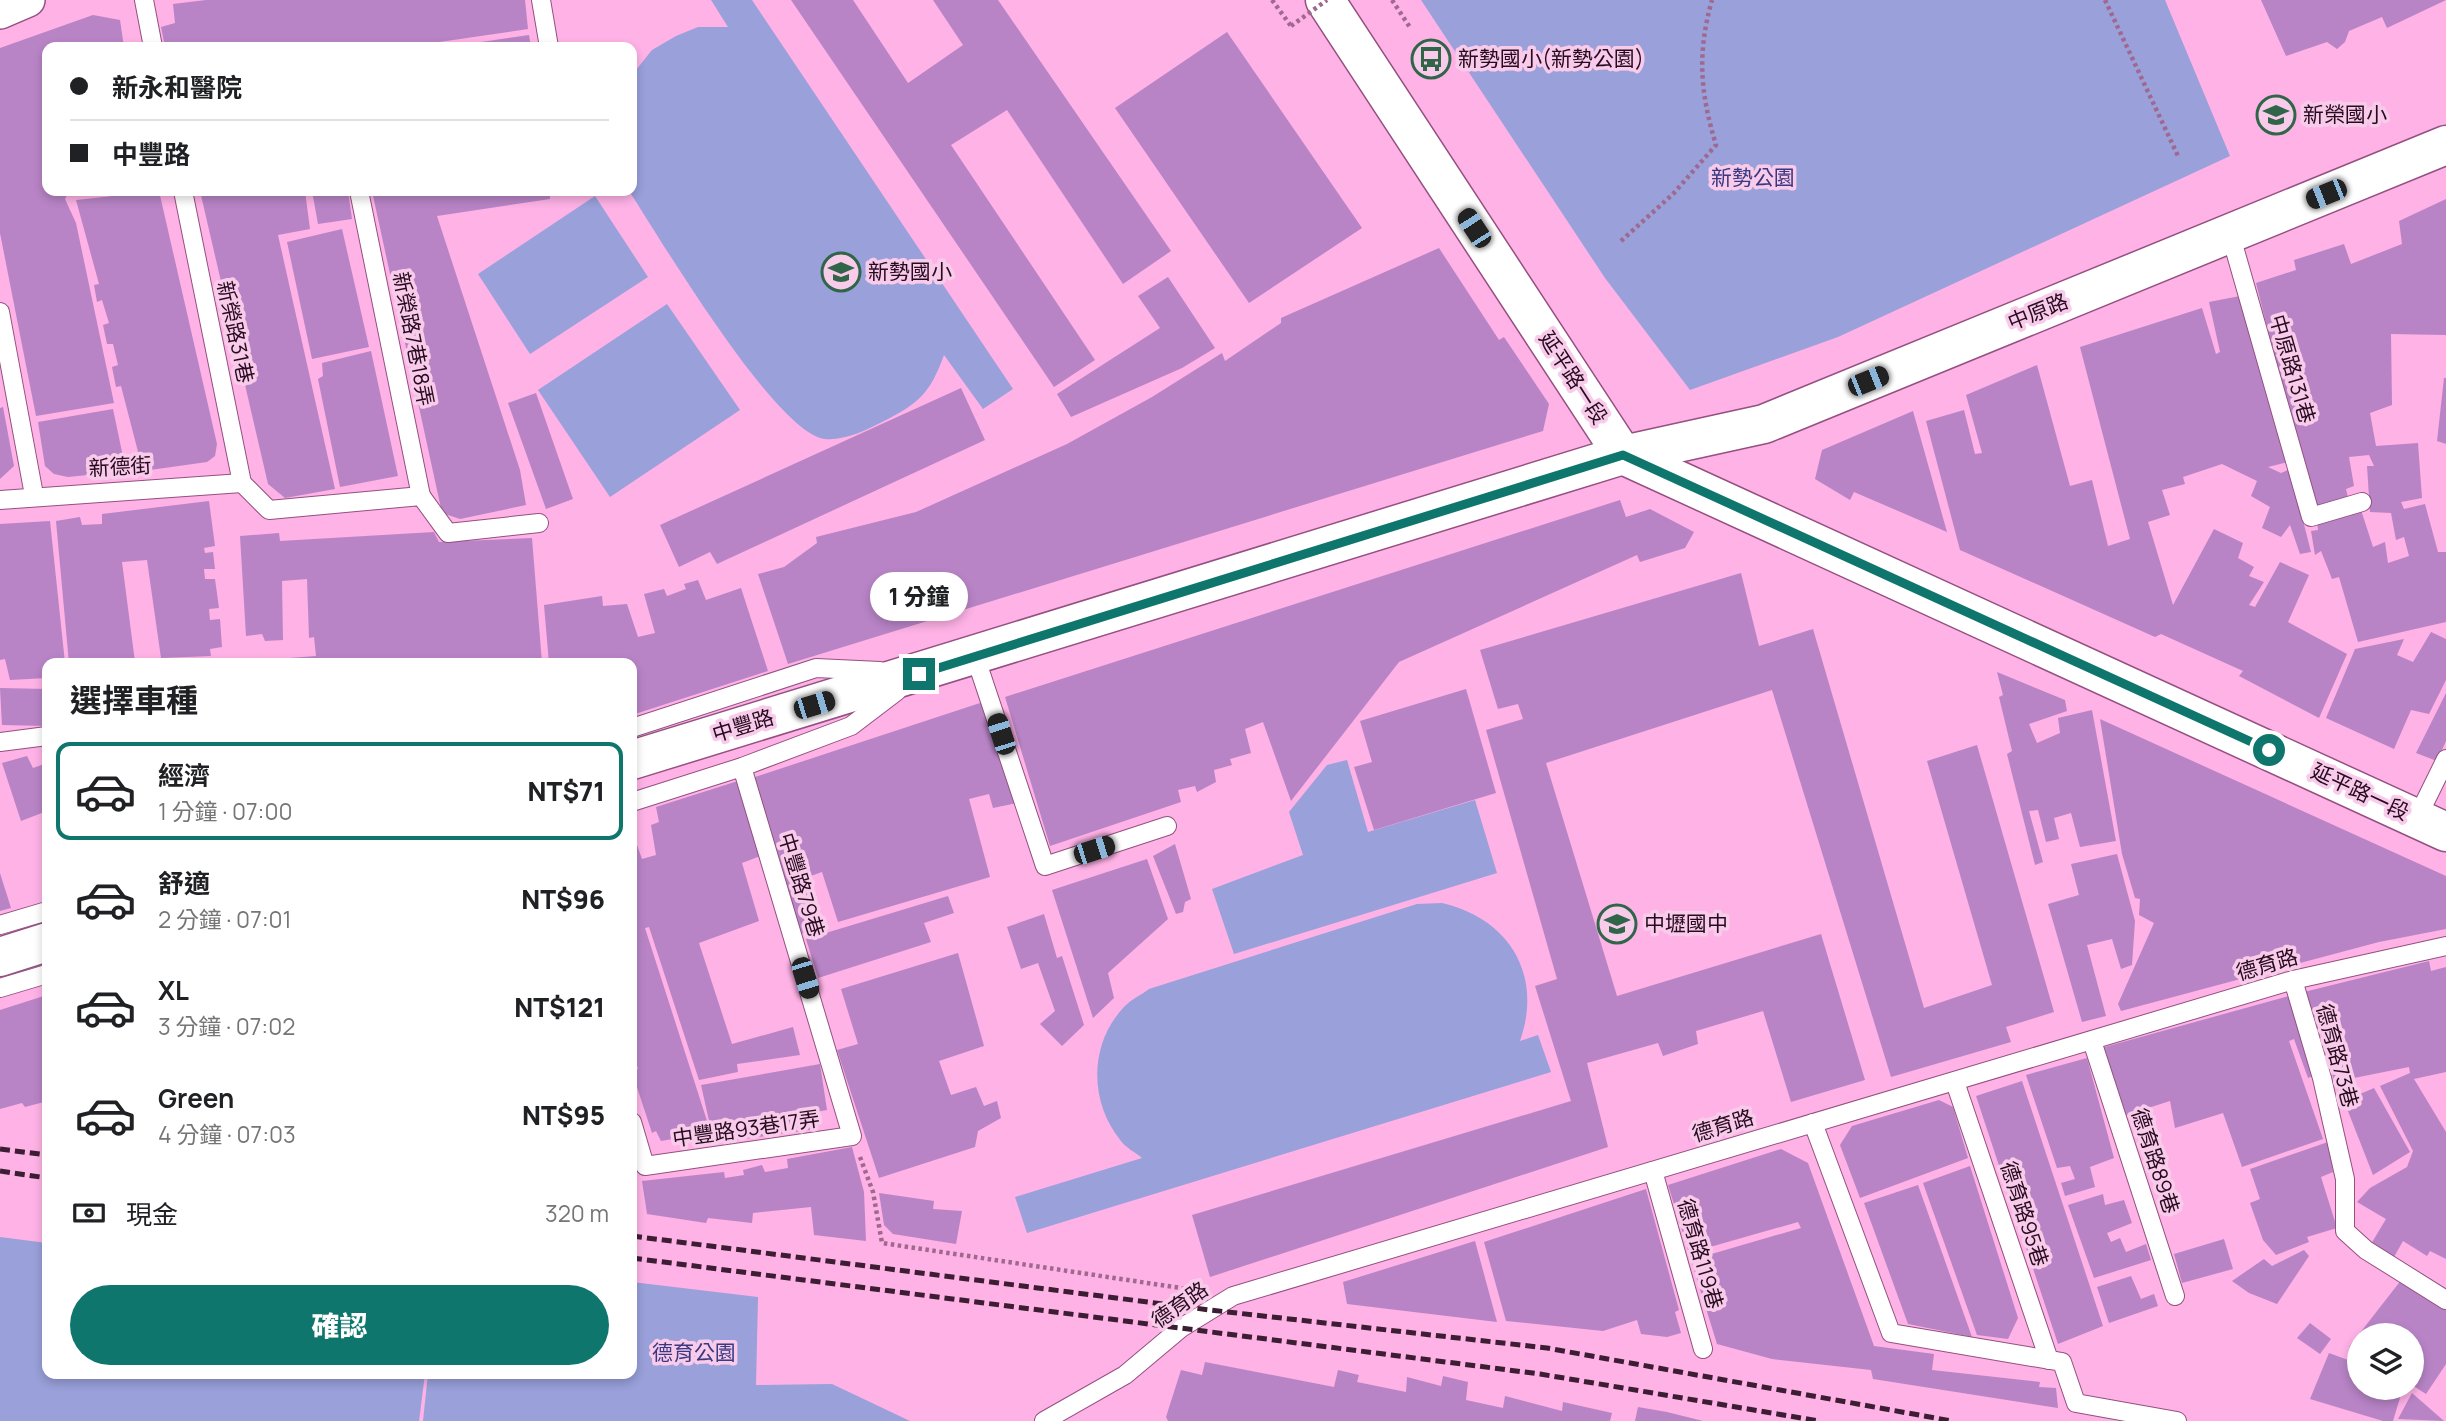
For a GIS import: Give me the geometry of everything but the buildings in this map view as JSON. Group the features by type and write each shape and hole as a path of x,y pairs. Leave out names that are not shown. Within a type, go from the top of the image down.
{"main road":[{"name":"延平路一段","path":"1326,0 1623,455 2431,825"},
{"name":"中原路","path":"1623,455 1765,424 2446,145"},
{"name":"中豐路","path":"637,759 919,674 1623,455"},
{"path":"0,957 42,944"}],"street":[{"path":"0,12 28,0"}],"lane":[{"path":"144,0 152,42"},
{"path":"541,0 548,42"},
{"name":"新榮路31巷","path":"184,196 242,483"},
{"name":"新榮路7巷18弄","path":"360,196 421,496"},
{"name":"中原路131巷","path":"2230,233 2311,517 2362,502"},
{"path":"0,312 34,495"},
{"path":"242,483 269,510 421,496 448,533 539,523"},
{"name":"新德街","path":"0,500 34,495 242,483"},
{"path":"975,656 1045,866 1167,826"},
{"path":"637,726 816,668 919,674"},
{"path":"637,800 741,767 851,726 919,674"},
{"path":"0,742 42,737"},
{"path":"2431,825 2446,759"},
{"name":"中豐路79巷","path":"741,767 852,1136"},
{"path":"0,925 42,912"},
{"name":"德育路","path":"1044,1421 1125,1375 1181,1328 1233,1296 2292,980 2446,946"},
{"path":"0,988 42,975"},
{"name":"德育路73巷","path":"2292,980 2322,1078 2345,1179 2345,1231 2366,1250 2446,1300"},
{"name":"德育路89巷","path":"2092,1041 2175,1296"},
{"name":"德育路95巷","path":"1955,1082 2049,1360"},
{"path":"1813,1123 1891,1333 2062,1362 2076,1403 2177,1421"},
{"name":"中豐路93巷17弄","path":"637,1139 645,1166 852,1136"},
{"name":"德育路119巷","path":"1653,1171 1703,1349"}],"path":[{"path":"1272,0 1291,26 1326,0"},
{"path":"1392,0 1410,29"},
{"path":"1621,241 1673,194 1716,145 1705,109 1701,39 1712,0"},
{"path":"2105,0 2178,156"},
{"path":"852,1136 873,1192 882,1243 1233,1296"}],"green space":[{"path":"711,0 752,0 1013,389 983,409 944,355 928,389 914,403 855,434 825,439 804,429 778,405 750,371 720,331 632,196 637,196 637,69 652,50 676,36 698,27 728,27"},
{"name":"新勢公園","path":"1421,0 2165,0 2230,156 1838,337 1690,390 1605,278"},
{"path":"595,196 648,277 530,354 478,274"},
{"path":"667,304 740,410 610,497 538,390"},
{"path":"1347,760 1368,832 1475,800 1497,873 1234,954 1212,889 1303,855 1289,812 1327,765"},
{"path":"1442,903 1466,911 1486,922 1503,936 1515,953 1527,994 1526,1017 1520,1041 1538,1035 1551,1072 1027,1233 1015,1197 1142,1158 1123,1143 1111,1126 1103,1109 1097,1074 1104,1039 1112,1023 1129,1002 1149,989 1417,904"},
{"path":"0,1237 42,1242 42,1379 424,1379 419,1421 0,1421"},
{"name":"德育公園","path":"637,1283 758,1297 756,1385 832,1384 910,1421 423,1421 427,1379 637,1379"}],"railway":[{"path":"0,1149 42,1154"},
{"path":"0,1171 42,1177"},
{"path":"637,1237 1210,1310 1547,1348 1952,1421"},
{"path":"637,1259 1540,1374 1819,1421"}],"place":[{"name":"新勢國小(新勢公園)","path":"1431,59"},
{"name":"新榮國小","path":"2276,115"},
{"name":"新勢國小","path":"841,272"},
{"name":"中壢國中","path":"1617,924"}],"route":[{"path":"919,674 1623,455 2269,750"}]}
